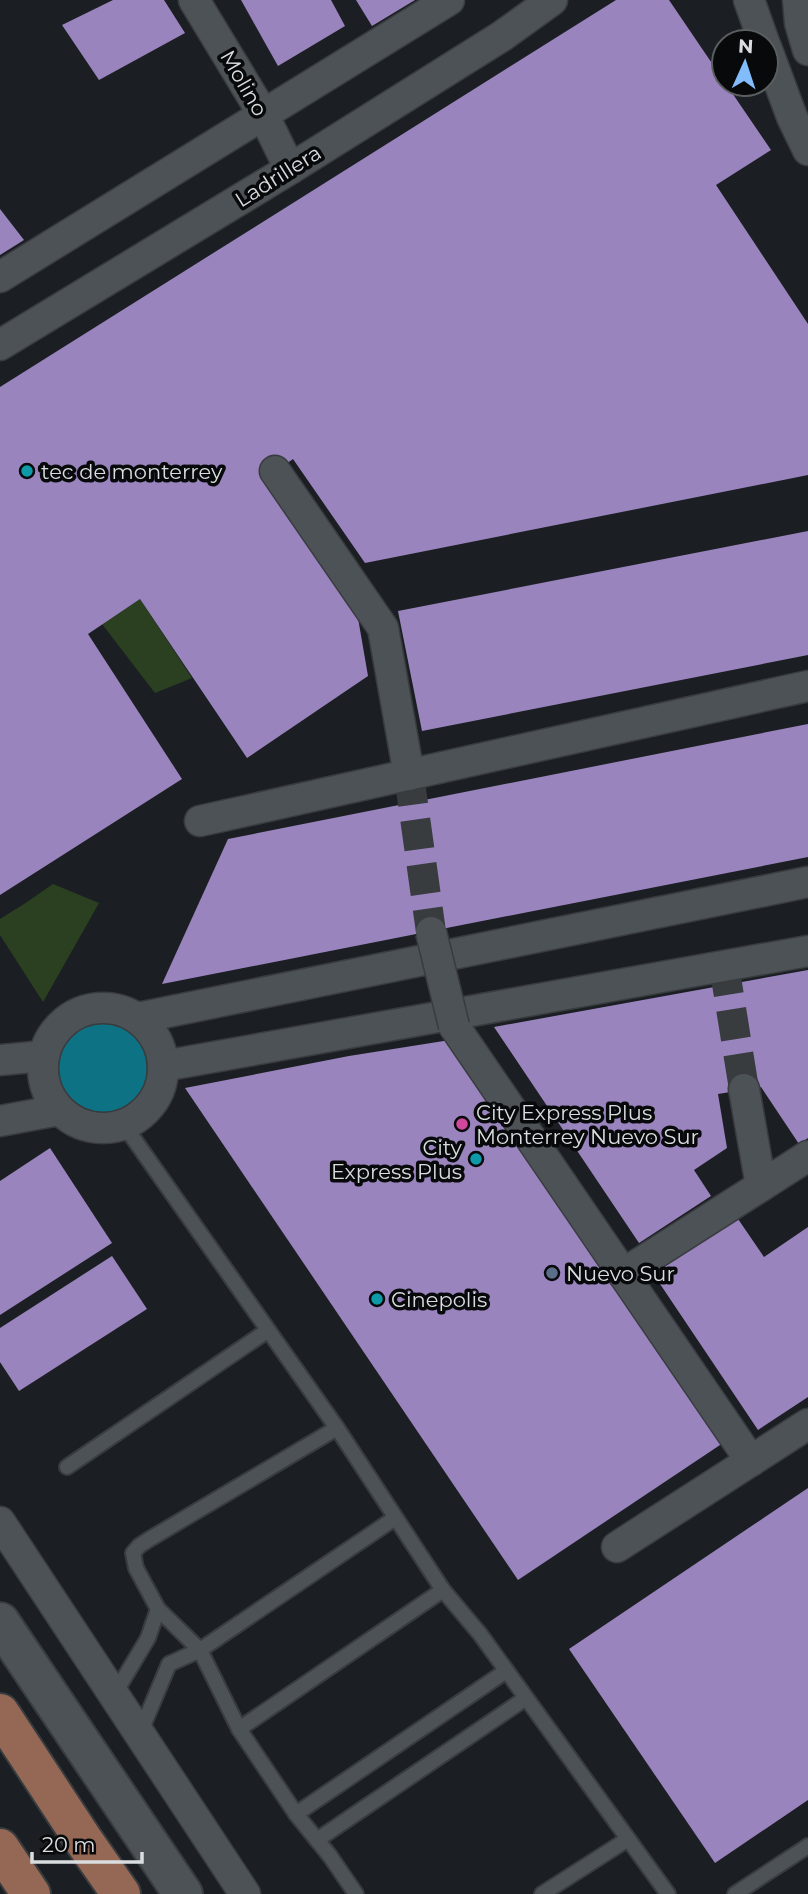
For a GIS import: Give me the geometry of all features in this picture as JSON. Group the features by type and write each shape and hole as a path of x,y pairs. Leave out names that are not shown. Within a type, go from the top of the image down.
{"main road":[{"path":"0,1713 121,1894"},
{"path":"0,1848 31,1894"}],"street":[{"name":"Molino","path":"194,0 262,114 290,169"},
{"path":"0,277 449,0"},
{"name":"Ladrillera","path":"0,345 290,169 502,36 552,0"},
{"path":"749,0 759,28"},
{"path":"760,0 775,0"},
{"path":"798,0 800,23 808,50"},
{"path":"780,60 808,62"},
{"path":"780,84 808,150"},
{"path":"275,471 383,628 409,775"},
{"path":"200,821 808,686"},
{"path":"138,1018 808,882"},
{"path":"431,932 454,1026 751,1461"},
{"path":"163,1066 808,951"},
{"path":"102,1008 125,1012 138,1018 154,1037 161,1051 163,1066 157,1096 150,1109 137,1120 110,1127 90,1126 59,1110 45,1083 43,1070 44,1056 56,1028 74,1014 102,1008"},
{"path":"0,1060 44,1056"},
{"path":"744,1089 761,1186"},
{"path":"0,1121 59,1110"},
{"path":"623,1275 808,1156"},
{"path":"617,1548 808,1424"},
{"path":"0,1522 245,1894"},
{"path":"0,1622 183,1894"}],"lane":[{"path":"124,1125 337,1428 443,1590 480,1634 668,1894"},
{"path":"67,1467 268,1331"},
{"path":"337,1428 139,1546 133,1553 134,1561 158,1609 200,1650 239,1730 296,1814 356,1894"},
{"path":"140,1735 169,1664 200,1650 395,1518"},
{"path":"239,1730 443,1590"},
{"path":"114,1695 148,1638 158,1609"},
{"path":"296,1814 506,1671"},
{"path":"317,1840 526,1698"},
{"path":"542,1894 628,1839"},
{"path":"735,1894 808,1846"}],"green space":[{"path":"140,599 192,678 155,693 102,624"},
{"path":"53,884 99,903 43,1002 0,935 0,919"}],"water":[{"path":"104,1020 122,1023 137,1033 147,1048 150,1066 147,1084 137,1099 122,1109 104,1112 86,1109 71,1099 61,1084 58,1066 61,1048 71,1033 86,1023"}],"building":[{"path":"113,0 164,0 185,33 99,80 62,25"},
{"path":"241,0 331,0 345,26 278,66"},
{"path":"356,0 415,0 372,26"},
{"path":"616,0 669,0 710,60 710,98 736,98 771,150 716,185 808,324 808,475 365,563 293,459 263,480 358,618 368,676 247,758 140,599 88,634 182,779 0,895 0,387"},
{"path":"0,209 24,240 0,255"},
{"path":"808,531 808,655 422,731 398,611"},
{"path":"808,724 808,857 162,984 228,839"},
{"path":"808,970 808,1138 799,1144 761,1087 718,1094 727,1148 694,1170 711,1196 639,1243 494,1027"},
{"path":"450,1040 726,1441 518,1580 185,1088 349,1056"},
{"path":"50,1148 112,1243 0,1315 0,1181"},
{"path":"736,1216 764,1257 808,1227 808,1397 758,1430 652,1272"},
{"path":"112,1256 147,1309 19,1391 0,1362 0,1328"},
{"path":"808,1488 808,1800 715,1863 569,1649"}],"tunnel":[{"path":"409,775 431,932"},
{"path":"724,965 744,1089"}],"place":[{"name":"tec de monterrey","path":"27,471"},
{"name":"City Express Plus Monterrey Nuevo Sur","path":"462,1124"},
{"name":"City Express Plus","path":"476,1159"},
{"name":"Nuevo Sur","path":"552,1273"},
{"name":"Cinepolis","path":"377,1299"}]}
